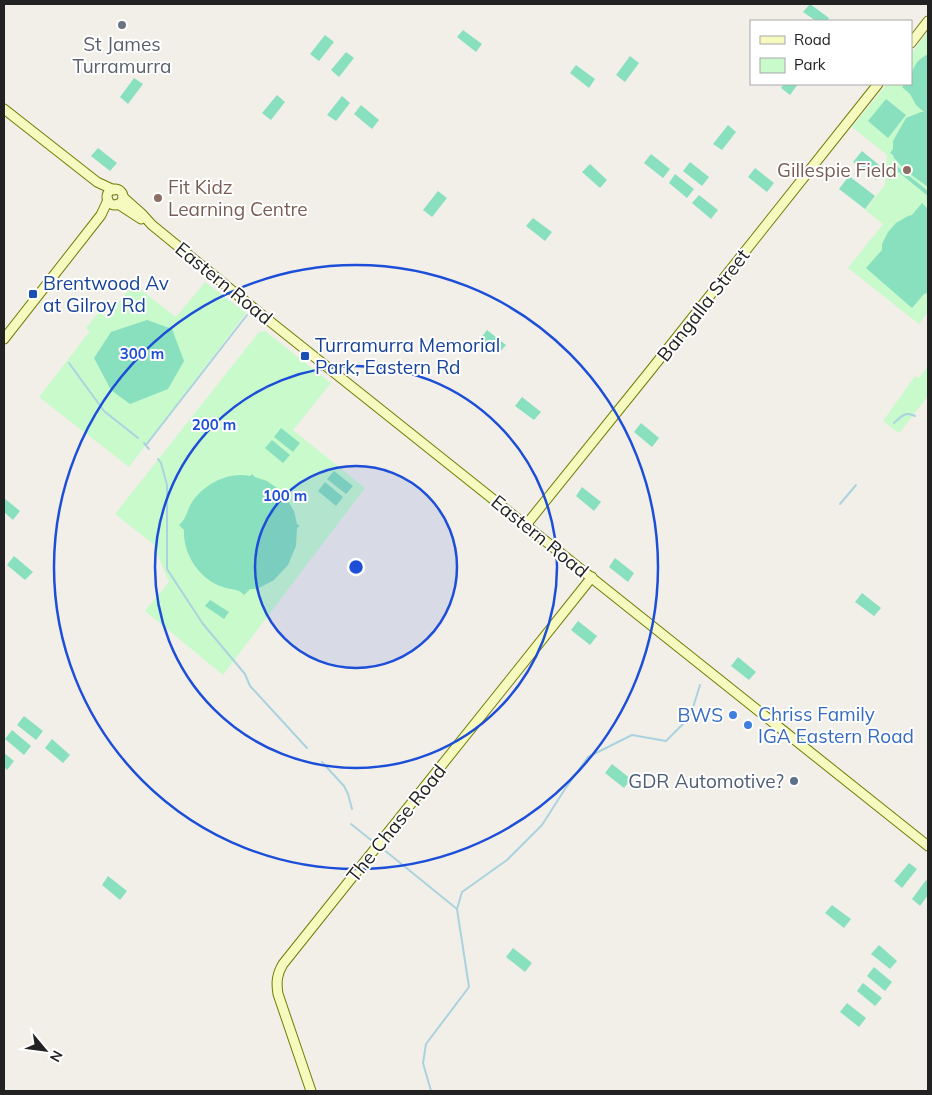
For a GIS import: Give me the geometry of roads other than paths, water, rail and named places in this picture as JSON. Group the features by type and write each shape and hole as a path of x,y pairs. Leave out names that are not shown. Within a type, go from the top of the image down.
{"street":[{"path":"912,42 928,21"},
{"name":"Bangalla Street","path":"526,525 877,85"},
{"name":"Eastern Road","path":"4,109 97,182 114,199 138,218 152,226 928,846"},
{"path":"4,338 114,199"},
{"name":"The Chase Road","path":"311,1091 278,994 279,971 592,577"}],"waterway":[{"path":"146,445 247,315"},
{"path":"69,363 104,411 138,438"},
{"path":"894,423 906,414 915,416"},
{"path":"144,443 149,449"},
{"path":"158,459 161,463 167,485 167,569 203,624 245,674 250,686 307,748"},
{"path":"840,504 856,485"},
{"path":"431,1091 423,1063 426,1044 469,987 457,909 462,892 507,860 542,825 588,757 632,735 666,741 690,717 700,685"},
{"path":"322,762 344,786 352,809"},
{"path":"351,824 371,840"},
{"path":"383,849 457,909"}],"place":[{"name":"St James Turramurra","path":"122,25"},
{"name":"Gillespie Field","path":"907,170"},
{"name":"Fit Kidz Learning Centre","path":"158,198"},
{"name":"Brentwood Av at Gilroy Rd","path":"33,294"},
{"name":"Turramurra Memorial Park, Eastern Rd","path":"305,356"},
{"name":"BWS","path":"733,715"},
{"name":"Chriss Family IGA Eastern Road","path":"748,725"},
{"name":"GDR Automotive?","path":"794,781"}]}
